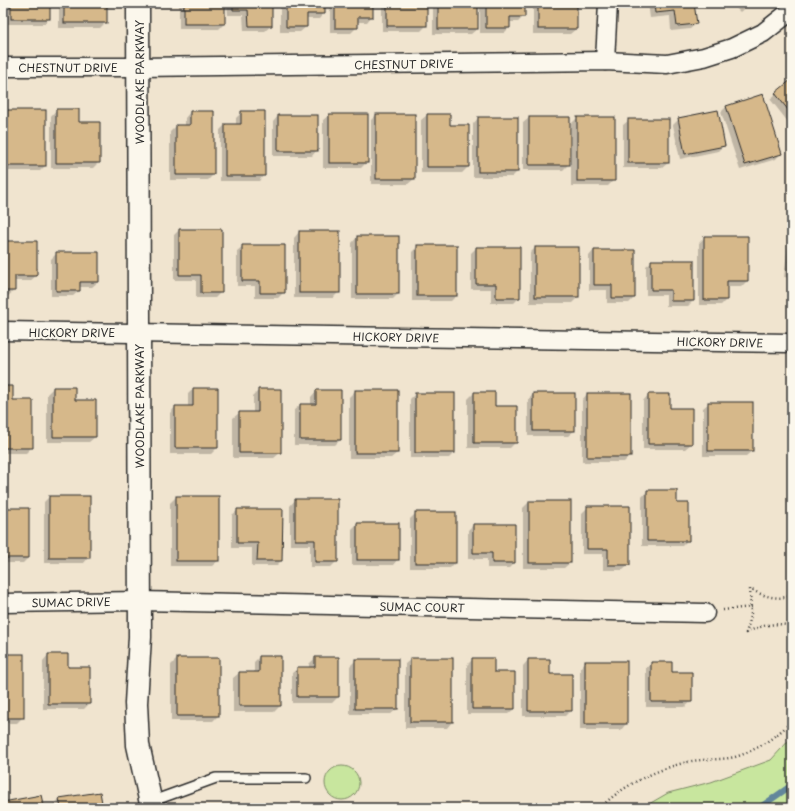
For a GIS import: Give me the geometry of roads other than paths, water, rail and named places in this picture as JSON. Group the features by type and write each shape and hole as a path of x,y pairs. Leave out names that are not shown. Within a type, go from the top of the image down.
{"street":[{"name":"WOODLAKE PARKWAY","path":"138,3 140,601 136,703 138,745 151,805"},
{"path":"605,61 608,3"},
{"name":"CHESTNUT DRIVE","path":"3,67 138,67 605,61 667,64 704,57 732,48 763,33 792,10"},
{"name":"HICKORY DRIVE","path":"3,331 788,343"},
{"name":"SUMAC DRIVE","path":"3,603 140,601"},
{"name":"SUMAC COURT","path":"140,601 705,612"}],"lane":[{"path":"151,805 216,778 306,778"}],"waterway":[{"path":"759,808 792,785"}]}
